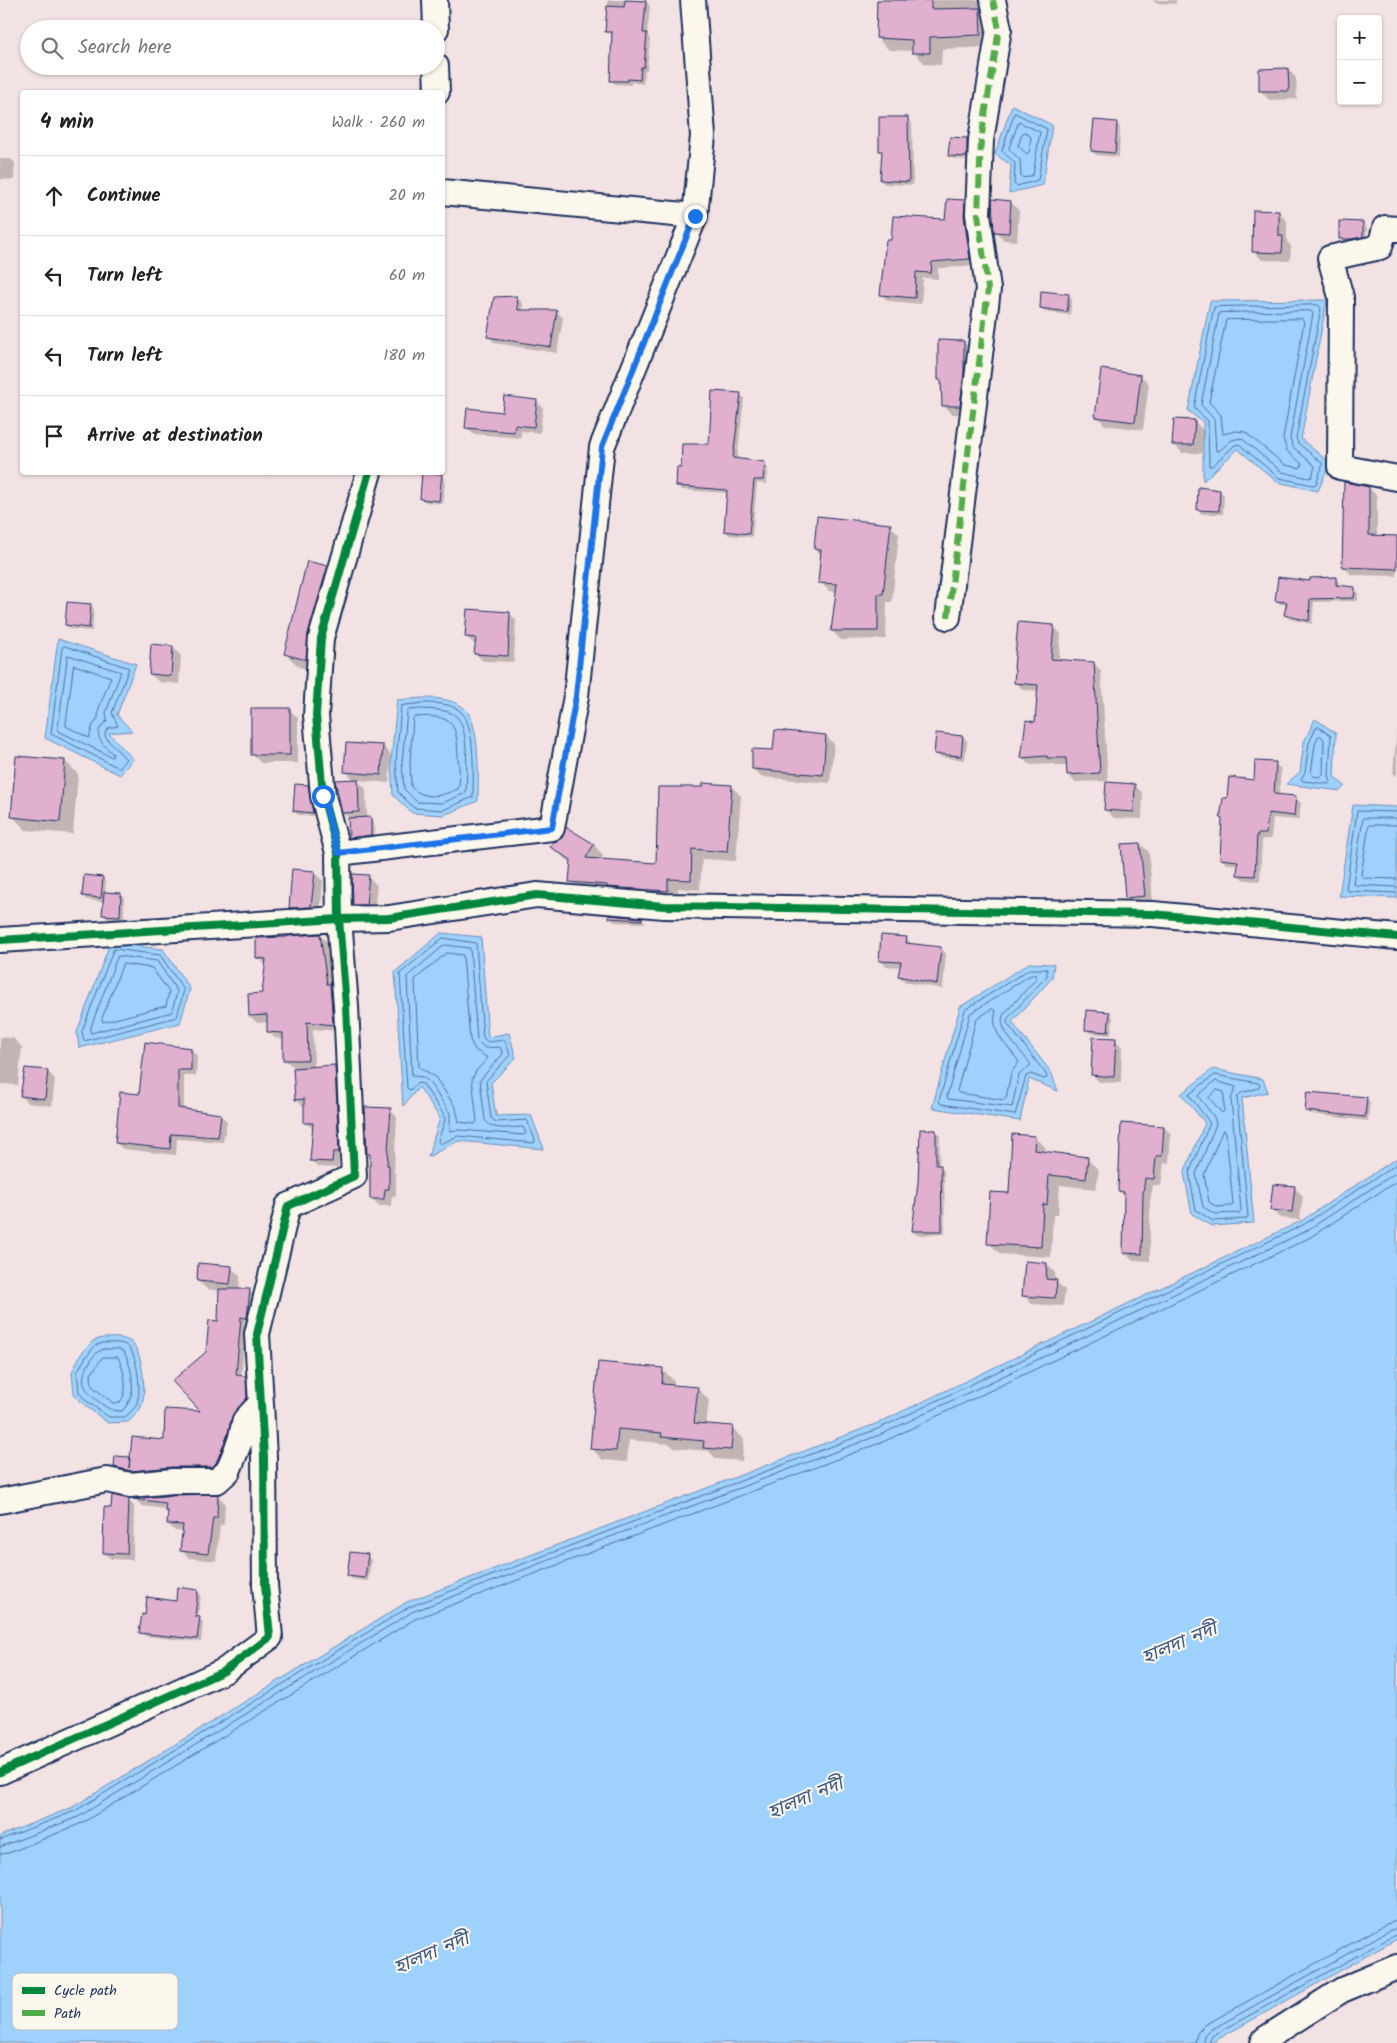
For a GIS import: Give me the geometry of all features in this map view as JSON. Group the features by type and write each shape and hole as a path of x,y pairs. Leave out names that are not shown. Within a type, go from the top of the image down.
{"street":[{"path":"435,0 436,20"},
{"path":"338,853 552,828 576,696 602,447 695,216 703,136 693,0"},
{"path":"948,617 988,289 978,214 981,140 999,29 993,0"},
{"path":"436,75 437,90"},
{"path":"445,192 695,216"},
{"path":"1397,229 1385,228 1380,247 1330,258 1341,297 1340,467 1397,478"},
{"path":"0,1772 224,1670 270,1637 265,1585 264,1457 257,1334 288,1206 354,1176 346,1006 339,919 338,853 323,796 316,715 322,638 368,475"},
{"path":"0,940 339,919 388,918 537,895 664,906 1153,914 1397,937"},
{"path":"0,1501 107,1480 130,1485 173,1481 217,1481 228,1471 240,1441 245,1420 261,1403"},
{"path":"1263,2043 1265,2039 1342,1990 1397,1967"}],"water":[{"path":"1012,105 1052,125 1043,185 1009,193 1011,165 995,154"},
{"path":"1327,300 1301,439 1330,463 1318,491 1277,482 1238,449 1203,481 1203,422 1188,411 1210,301"},
{"path":"58,639 136,664 117,715 132,731 109,733 133,759 120,775 45,738"},
{"path":"423,698 450,701 464,708 473,725 476,738 478,801 444,815 412,813 393,795 391,762 397,700"},
{"path":"1315,719 1336,733 1334,777 1345,786 1340,791 1286,784 1300,772 1304,742"},
{"path":"1353,805 1397,807 1397,898 1339,896"},
{"path":"441,933 481,937 488,1037 509,1033 516,1058 491,1083 496,1116 531,1115 544,1149 458,1141 428,1157 440,1118 419,1087 403,1106 395,972"},
{"path":"110,943 163,949 190,989 180,1023 79,1048 77,1032"},
{"path":"1029,963 1054,964 1052,978 1012,1022 1051,1072 1058,1091 1029,1079 1020,1121 932,1108 960,1007"},
{"path":"1213,1069 1263,1079 1268,1092 1242,1098 1254,1223 1212,1226 1192,1214 1184,1173 1205,1123 1181,1094"},
{"name":"হালদা নদী","path":"1397,1158 1397,1939 1211,2043 0,2043 0,1836 73,1807 407,1602 878,1423 1301,1221"},
{"path":"102,1338 125,1339 132,1343 139,1356 144,1384 143,1401 141,1407 128,1422 108,1423 82,1403 74,1394 72,1372 81,1354 93,1341"}],"building":[{"path":"625,0 646,1 643,33 647,33 644,67 641,67 640,80 610,81 612,32 605,32 607,6 624,7"},
{"path":"877,0 931,0 931,9 980,8 981,35 930,37 930,53 912,53 912,40 876,38"},
{"path":"1288,68 1289,91 1259,91 1259,69"},
{"path":"879,117 908,117 909,182 880,180 882,151 879,151"},
{"path":"1094,120 1117,122 1115,153 1091,151"},
{"path":"950,137 967,138 967,157 948,156"},
{"path":"947,199 965,200 964,216 970,259 932,262 931,273 916,272 915,298 880,295 886,240 891,240 893,216 945,219"},
{"path":"992,199 1011,201 1009,233 994,232"},
{"path":"1253,210 1279,211 1279,236 1283,236 1282,253 1252,252"},
{"path":"1339,221 1363,222 1363,237 1339,239"},
{"path":"1041,291 1069,294 1067,312 1040,308"},
{"path":"517,296 518,310 557,310 551,347 487,337 494,297"},
{"path":"938,340 964,341 964,373 960,406 942,406 941,380 938,380"},
{"path":"1101,369 1141,375 1135,422 1095,417"},
{"path":"712,391 741,393 733,458 765,462 763,480 754,480 749,534 724,531 727,490 676,486 677,467 681,468 682,444 709,444"},
{"path":"504,396 537,400 534,427 515,425 514,432 465,428 467,408 502,412"},
{"path":"1174,419 1195,420 1193,445 1172,445"},
{"path":"422,475 442,475 439,501 420,499"},
{"path":"1344,482 1369,487 1369,535 1397,536 1397,569 1342,567"},
{"path":"1198,487 1220,490 1219,511 1197,510"},
{"path":"817,516 891,524 883,594 878,594 878,631 831,631 837,584 818,583 821,550 814,549"},
{"path":"307,561 328,566 308,634 306,660 284,654"},
{"path":"1278,577 1310,581 1310,578 1336,577 1336,585 1355,587 1354,598 1310,599 1309,621 1284,615 1287,602 1275,601"},
{"path":"67,602 91,604 89,628 65,625"},
{"path":"467,609 510,612 508,656 474,654 476,638 465,637"},
{"path":"1018,622 1054,625 1051,659 1094,662 1100,773 1067,775 1066,758 1047,758 1047,756 1021,758 1026,720 1035,722 1038,685 1014,683"},
{"path":"151,644 173,646 171,676 149,674"},
{"path":"251,708 290,708 290,755 251,755"},
{"path":"775,730 826,735 823,775 752,769 752,749 773,750"},
{"path":"936,733 963,736 961,756 934,754"},
{"path":"346,743 383,745 381,775 344,772"},
{"path":"16,756 65,760 60,822 11,817"},
{"path":"1255,761 1276,762 1274,794 1296,796 1294,816 1268,813 1266,834 1257,834 1255,876 1237,875 1238,861 1220,859 1222,819 1220,818 1223,798 1227,798 1229,777 1254,780"},
{"path":"358,779 359,812 342,813 335,780"},
{"path":"1106,782 1135,784 1134,812 1104,810"},
{"path":"703,783 732,785 727,852 692,849 691,880 668,879 668,891 607,887 607,885 569,882 571,860 550,847 554,842 562,838 566,827 594,844 586,858 656,863 658,787 703,787"},
{"path":"295,784 308,785 313,813 293,811"},
{"path":"371,817 371,835 349,838 348,818"},
{"path":"1140,843 1145,896 1125,898 1121,844"},
{"path":"292,869 315,871 311,907 289,908"},
{"path":"352,874 369,875 366,905 353,905"},
{"path":"84,875 103,877 101,898 82,896"},
{"path":"104,892 121,893 120,916 102,915"},
{"path":"609,915 642,918 642,920 609,918"},
{"path":"320,934 327,984 330,984 333,1025 307,1022 308,1060 283,1060 283,1033 267,1032 267,1015 249,1016 248,994 262,993 266,959 256,958 256,938"},
{"path":"881,935 907,937 906,943 941,947 937,984 898,976 901,962 879,961"},
{"path":"1086,1010 1110,1012 1108,1032 1085,1030"},
{"path":"1093,1037 1116,1038 1114,1077 1091,1075"},
{"path":"145,1042 191,1048 191,1070 178,1070 178,1108 221,1114 218,1137 171,1134 170,1149 115,1143 120,1092 139,1094"},
{"path":"335,1065 339,1152 333,1152 332,1162 310,1161 313,1123 304,1123 304,1099 295,1100 293,1068"},
{"path":"25,1068 48,1070 45,1099 20,1096"},
{"path":"1307,1092 1367,1097 1365,1117 1305,1111"},
{"path":"365,1107 391,1108 387,1165 389,1165 389,1189 385,1189 384,1199 370,1199 370,1154 367,1154"},
{"path":"1121,1123 1164,1126 1162,1156 1156,1156 1154,1179 1145,1178 1142,1254 1123,1253 1124,1192 1118,1191"},
{"path":"920,1129 936,1130 936,1165 941,1165 942,1231 912,1231 918,1183"},
{"path":"1012,1134 1035,1136 1034,1150 1088,1157 1086,1179 1049,1175 1047,1205 1043,1204 1041,1247 987,1244 990,1192 1009,1193"},
{"path":"1273,1184 1295,1186 1292,1212 1270,1210"},
{"path":"1025,1261 1047,1263 1046,1279 1057,1280 1055,1298 1022,1296"},
{"path":"198,1263 232,1266 230,1284 197,1281"},
{"path":"219,1289 250,1289 247,1318 241,1317 236,1375 246,1376 247,1398 232,1416 227,1437 216,1463 212,1467 172,1467 131,1471 114,1467 115,1456 130,1457 129,1468 132,1437 164,1440 165,1409 200,1411 172,1381 206,1352 209,1320 218,1321"},
{"path":"598,1362 663,1368 662,1384 698,1387 694,1423 733,1426 731,1450 703,1448 704,1441 661,1437 662,1433 618,1429 616,1451 590,1449"},
{"path":"218,1494 217,1518 213,1518 208,1554 180,1551 183,1525 167,1524 168,1511 165,1511 166,1503 133,1499 174,1495"},
{"path":"112,1495 129,1499 127,1554 103,1553 104,1507 111,1508"},
{"path":"350,1552 368,1554 365,1578 347,1576"},
{"path":"177,1587 198,1590 195,1616 200,1617 197,1639 139,1633 142,1614 145,1615 147,1597 176,1601"}],"marked path":[{"path":"948,617 988,289 978,214 981,140 999,29 993,0"}],"cycle path":[{"path":"0,1772 224,1671 270,1637 265,1585 264,1457 257,1334 288,1206 354,1176 346,1006 339,919 338,853 323,796 316,715 321,638 368,475"},
{"path":"0,940 339,919 389,918 537,895 664,906 1153,914 1397,937"}],"route":[{"path":"323,796 338,853 552,828 576,696 602,447 695,216"}]}
